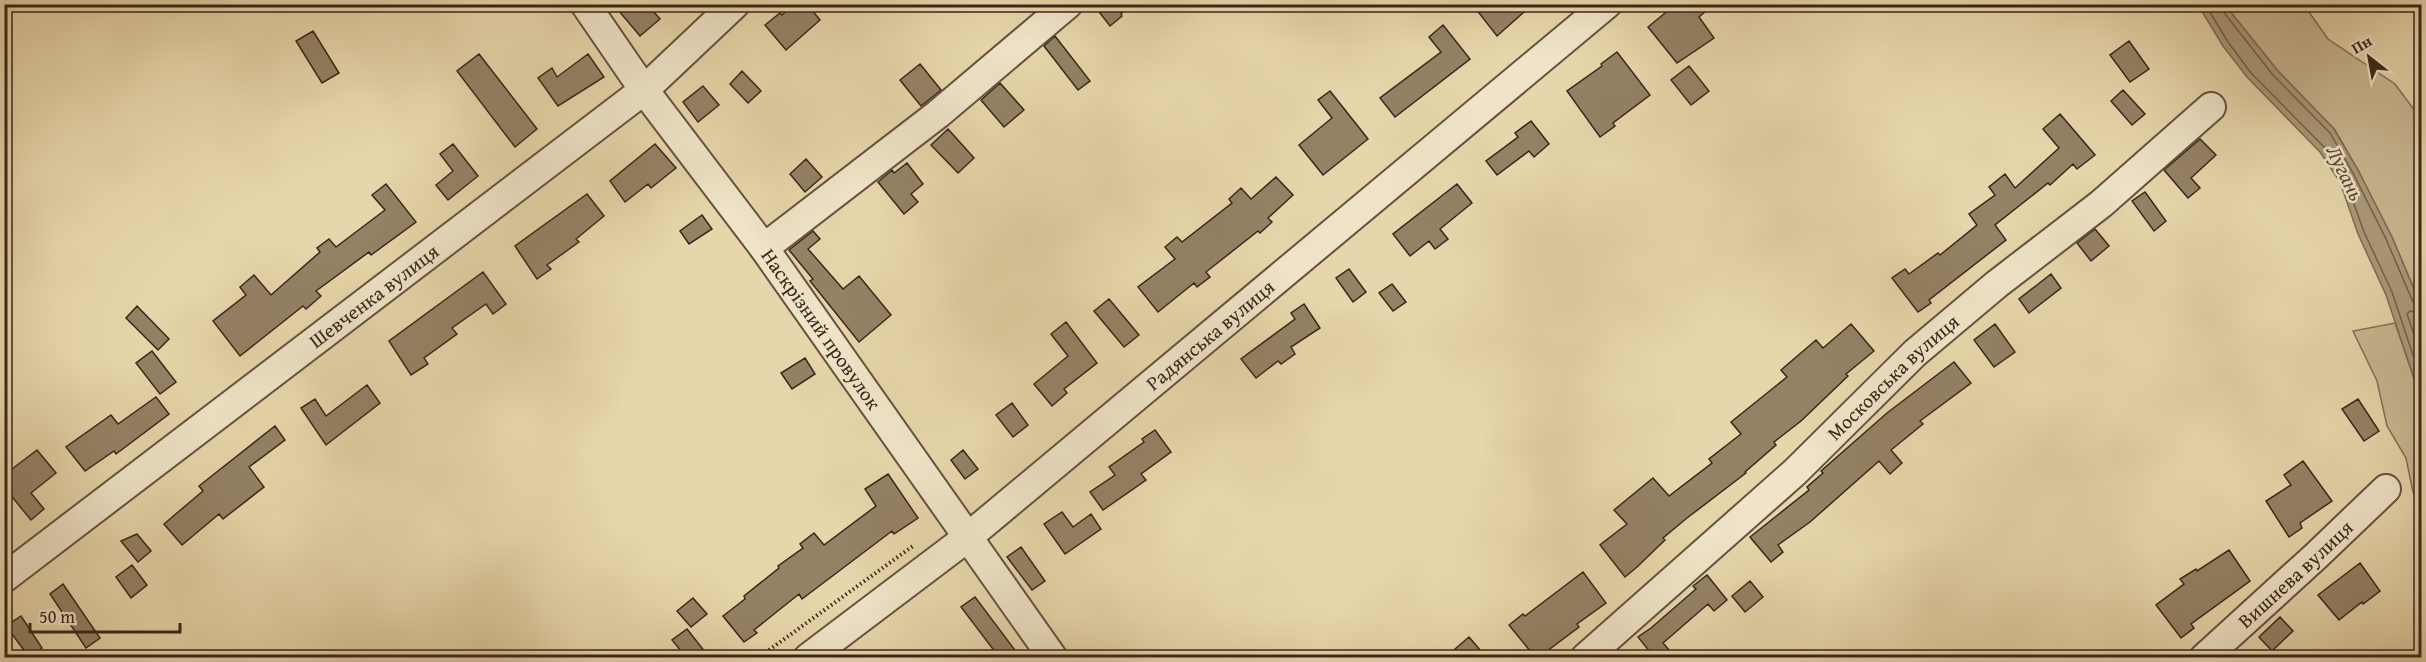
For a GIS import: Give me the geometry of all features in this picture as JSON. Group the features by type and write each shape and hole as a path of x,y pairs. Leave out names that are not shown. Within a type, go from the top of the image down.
{"street":[{"name":"Наскрізний провулок","path":"585,4 644,90 764,248 1053,657"},
{"name":"Шевченка вулиця","path":"4,578 644,90 735,4"},
{"path":"764,248 938,114 1068,4"},
{"name":"Радянська вулиця","path":"808,657 968,537 1608,4"},
{"name":"Московська вулиця","path":"1585,657 1795,472 1915,353 1997,284 2101,204 2211,107"},
{"name":"Вишнева вулиця","path":"2204,657 2386,489"}],"path":[{"path":"758,657 917,543"}],"shaded area":[{"path":"2225,5 2304,5 2328,39 2395,84 2421,119 2421,305 2392,237 2335,130 2278,71"},
{"path":"2395,323 2421,399 2421,509 2413,492 2406,458 2387,426 2377,381 2353,331"}],"water":[{"name":"Лугань","path":"2198,5 2225,5 2278,71 2334,129 2358,170 2392,237 2421,306 2421,399 2386,295 2358,234 2340,182 2320,152 2247,77 2223,46"}],"building":[{"path":"613,4 647,4 660,19 640,36"},
{"path":"794,4 807,4 820,20 786,50 765,25 780,13 782,15"},
{"path":"1093,4 1131,4 1110,26"},
{"path":"1472,4 1533,4 1497,36"},
{"path":"1676,4 1714,4 1699,17 1714,38 1677,63 1648,27"},
{"path":"1443,25 1470,59 1395,117 1380,98 1441,52 1429,37"},
{"path":"313,31 339,73 322,83 296,41"},
{"path":"1055,36 1090,81 1078,90 1044,46"},
{"path":"2129,41 2149,69 2130,82 2110,55"},
{"path":"1617,52 1650,95 1613,123 1615,126 1600,137 1567,91 1602,66 1601,64"},
{"path":"479,54 537,129 515,147 457,71"},
{"path":"588,54 604,77 558,106 538,78 552,68 557,77"},
{"path":"920,64 941,90 921,106 900,80"},
{"path":"1689,66 1709,91 1691,105 1671,80"},
{"path":"742,71 761,91 748,103 730,84"},
{"path":"1000,83 1024,110 1004,127 981,100"},
{"path":"703,86 719,105 698,122 683,102"},
{"path":"2123,90 2145,114 2132,125 2111,101"},
{"path":"1330,91 1368,139 1323,175 1299,145 1332,118 1318,100"},
{"path":"2060,114 2095,155 2077,169 2073,164 2050,185 2048,183 1995,225 2006,240 1929,300 1931,303 1918,312 1892,278 1905,269 1909,274 1938,253 1940,255 1977,225 1969,214 1995,195 1989,187 2005,174 2015,188 2059,148 2043,129"},
{"path":"1531,121 1549,144 1534,157 1529,151 1497,175 1486,161 1518,137 1515,133"},
{"path":"948,129 974,158 958,173 931,145"},
{"path":"2200,139 2216,155 2191,178 2200,188 2188,198 2164,170"},
{"path":"453,144 478,176 448,200 436,185 453,171 440,154"},
{"path":"655,144 676,168 651,188 648,184 625,202 610,181"},
{"path":"806,159 822,177 805,192 790,174"},
{"path":"907,163 923,184 911,194 918,202 904,214 878,182 892,170 894,173"},
{"path":"1276,177 1293,195 1268,218 1272,222 1206,272 1210,277 1197,287 1194,283 1158,312 1138,287 1175,259 1165,247 1177,237 1182,242 1232,203 1229,199 1241,188 1251,199"},
{"path":"386,184 416,222 371,255 369,252 316,291 321,296 306,309 303,306 240,356 213,321 246,295 240,287 254,275 271,295 320,252 317,248 329,239 336,247 385,210 372,195"},
{"path":"1457,184 1472,203 1440,229 1448,239 1435,249 1429,241 1410,256 1393,234"},
{"path":"2145,192 2166,221 2154,231 2132,201"},
{"path":"587,194 604,216 576,239 579,242 547,265 551,269 537,279 515,246"},
{"path":"702,215 712,229 689,244 680,231"},
{"path":"2095,229 2109,246 2091,261 2077,243"},
{"path":"813,231 820,239 808,249 843,289 859,276 891,315 859,342 810,281 813,279 789,250"},
{"path":"1349,269 1366,292 1353,302 1336,278"},
{"path":"483,272 506,304 493,314 486,304 452,328 457,334 424,358 428,364 411,375 389,341"},
{"path":"2051,274 2061,288 2029,313 2019,299"},
{"path":"1392,284 1406,302 1393,311 1379,293"},
{"path":"1109,299 1139,335 1124,347 1094,311"},
{"path":"1304,304 1320,328 1291,347 1295,354 1281,364 1278,361 1256,378 1241,359 1295,319 1291,313"},
{"path":"137,306 169,339 158,350 126,318"},
{"path":"1066,322 1097,363 1064,389 1067,393 1052,406 1034,384 1068,356 1051,334"},
{"path":"1851,324 1874,351 1846,374 1848,376 1801,421 1774,442 1776,445 1746,473 1663,538 1665,540 1625,577 1600,545 1627,524 1614,510 1653,478 1669,496 1712,463 1709,459 1741,434 1731,422 1787,377 1781,370 1816,340 1823,348"},
{"path":"1995,324 2015,352 1994,367 1974,340"},
{"path":"152,351 176,382 160,394 136,363"},
{"path":"805,358 815,374 792,389 781,373"},
{"path":"1954,362 1971,383 1920,421 1923,424 1891,450 1902,463 1890,474 1879,461 1810,522 1778,545 1783,552 1771,562 1750,537 1809,490 1807,487 1823,473 1821,471 1887,413"},
{"path":"367,385 380,403 326,445 301,408 315,399 326,416"},
{"path":"156,397 169,414 116,454 114,451 85,471 66,447 111,415 118,424"},
{"path":"2358,399 2379,431 2364,441 2342,409"},
{"path":"1012,403 1028,425 1013,437 996,415"},
{"path":"275,426 285,440 249,467 264,487 223,519 219,514 182,545 164,524 203,491 199,486"},
{"path":"1155,430 1171,452 1141,474 1146,480 1103,510 1090,492 1115,475 1109,467 1144,442 1142,439"},
{"path":"37,450 56,473 31,493 44,509 31,520 4,487 4,475"},
{"path":"963,450 978,469 965,479 951,460"},
{"path":"2303,461 2332,501 2300,523 2302,528 2289,537 2266,501 2291,485 2284,475"},
{"path":"888,474 918,518 894,534 892,531 802,599 799,594 754,630 757,633 744,642 723,616 745,599 744,596 779,568 778,566 803,548 800,544 814,533 824,545 876,506 865,489"},
{"path":"1062,512 1073,527 1091,514 1101,529 1065,554 1044,524"},
{"path":"137,534 151,551 138,562 121,541"},
{"path":"1021,547 1045,581 1032,590 1007,557"},
{"path":"2229,550 2250,581 2191,624 2194,628 2181,638 2156,605 2184,584 2180,579"},
{"path":"2360,563 2380,591 2339,620 2318,595"},
{"path":"132,565 147,585 131,598 116,577"},
{"path":"1583,572 1606,603 1577,624 1579,627 1539,657 1535,657 1509,625 1523,614 1525,616"},
{"path":"1707,575 1727,600 1714,611 1708,604 1663,643 1675,657 1654,657 1638,637 1696,589 1693,586"},
{"path":"1750,581 1763,597 1745,612 1732,596"},
{"path":"63,584 100,638 86,648 50,594"},
{"path":"975,597 1020,657 999,657 961,607"},
{"path":"693,598 707,614 691,627 677,611"},
{"path":"21,616 42,648 29,657 6,626"},
{"path":"2280,617 2293,631 2272,651 2259,637"},
{"path":"687,629 709,657 686,657 672,640"},
{"path":"1469,637 1486,657 1463,657 1455,649"}]}
